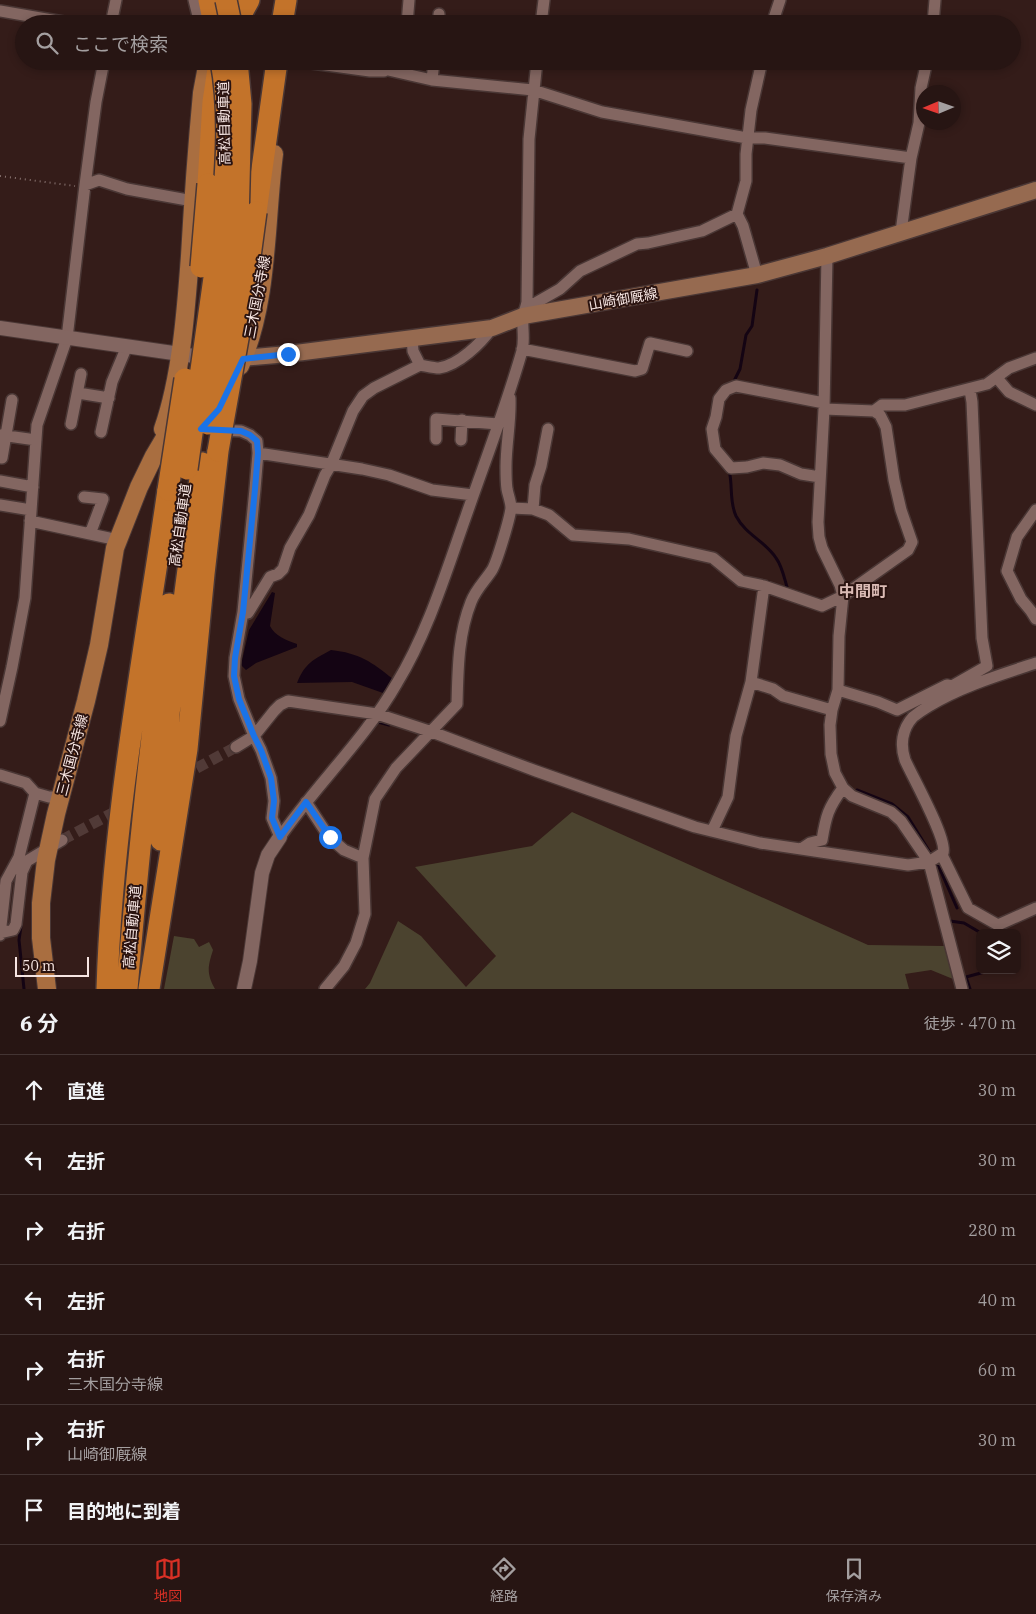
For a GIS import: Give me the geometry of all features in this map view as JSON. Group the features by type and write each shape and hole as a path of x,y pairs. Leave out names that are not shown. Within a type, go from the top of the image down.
{"highway":[{"path":"210,0 212,15"},
{"path":"226,0 229,15"},
{"path":"241,15 249,0"},
{"path":"284,15 286,0"},
{"path":"107,989 109,923 117,839 204,247 213,102 218,70"},
{"name":"高松自動車道","path":"202,461 225,187 226,104 221,70"},
{"name":"高松自動車道","path":"126,989 140,833 154,709 202,461 238,223 241,104 238,70"},
{"path":"149,989 187,749 204,574 202,461 242,316 276,70"}],"main road":[{"path":"228,15 237,0"},
{"path":"251,15 257,0"},
{"path":"290,15 292,0"},
{"path":"154,456 167,418 180,354 187,290 202,92 206,70"},
{"name":"三木国分寺線","path":"47,989 41,938 41,903 46,860 56,844 60,797 99,645 111,582 115,548 139,487 195,382 201,356 222,106 229,70"},
{"name":"三木国分寺線","path":"125,523 154,480 219,409 243,359 253,327 265,264 272,168 284,70"},
{"name":"山崎御厩線","path":"201,356 243,359 492,328 524,313 757,275 827,256 1036,190"}],"street":[{"path":"114,15 116,0"},
{"path":"194,0 198,15"},
{"path":"408,15 409,0"},
{"path":"542,15 544,0"},
{"path":"775,15 780,0"},
{"path":"934,15 935,0"},
{"path":"0,11 23,15"},
{"path":"0,721 25,598 37,426 67,338 85,185 102,70"},
{"path":"363,70 379,70"},
{"path":"403,70 432,80 533,90 602,112 751,138 911,158"},
{"path":"432,80 433,70"},
{"path":"244,989 250,961 262,873 268,855 306,802 377,714 398,683 419,643 438,595 510,391 524,338 524,313 528,276 528,139 535,70"},
{"path":"757,275 743,226 737,214 746,181 754,91 760,70"},
{"path":"901,232 911,158 919,123 921,88 925,70"},
{"path":"85,185 99,180 127,189 193,201"},
{"path":"524,313 560,289 580,271 637,244 702,231 737,214"},
{"path":"827,256 819,537 822,548 840,585 842,596 838,690 830,725 831,754 835,773 842,788 852,796 892,812 901,821 935,858 968,908 998,925 1036,908"},
{"path":"0,328 201,356"},
{"path":"243,612 248,613 270,577 278,574 282,569 290,548 309,515 353,411 363,396 374,388 420,365 439,368 454,362 482,342 492,328"},
{"path":"412,338 413,352 420,365"},
{"path":"522,349 635,371 642,369 650,343 687,350"},
{"path":"101,432 112,382 127,346"},
{"path":"874,411 882,405 905,404 970,390 987,384 1009,368 1036,358"},
{"path":"71,424 81,374"},
{"path":"996,378 1010,392 1036,405"},
{"path":"511,508 533,510 549,515 573,535 629,539 713,558 741,581 764,586 822,606 842,596 908,550 912,542 894,480 886,427 880,415 874,411 824,406 731,388 719,399 712,429 714,449 731,468 763,463 780,465 800,474 820,477"},
{"path":"236,747 254,736 274,710 288,701 377,714 712,831 760,843 908,865 935,858 945,850 935,822 905,760 902,749 902,737 913,717 987,666 982,638 970,390"},
{"path":"325,989 344,966 356,943 365,914 363,858 375,799 396,768 457,704 462,629 471,600 495,563 511,508 506,469 510,391"},
{"path":"78,393 109,398"},
{"path":"2,458 3,435 12,400"},
{"path":"436,439 436,419 498,424"},
{"path":"461,440 462,420"},
{"path":"201,429 241,431 257,441 258,453 243,612 235,658 234,676 239,699 271,778 274,801 272,818 280,837"},
{"path":"533,510 535,485 541,466 548,429"},
{"path":"3,435 36,440"},
{"path":"258,453 389,475 432,490 473,495"},
{"path":"0,481 33,487"},
{"path":"84,497 103,499 90,534"},
{"path":"0,505 90,534 118,540"},
{"path":"1036,510 1017,537 1007,571 1021,599 1036,619"},
{"path":"712,831 728,797 736,736 751,682 764,586"},
{"path":"838,690 878,702 896,710 947,685 954,689 1036,663"},
{"path":"0,666 12,667"},
{"path":"751,682 773,688 783,696 832,710"},
{"path":"0,775 26,783 35,793 49,797 60,797"},
{"path":"800,849 810,843 822,840 830,806 842,788"},
{"path":"35,793 19,857 6,881 0,934 13,930 16,924 22,872 27,862 56,844"},
{"path":"306,802 330,837 344,850 363,858"},
{"path":"935,858 962,989"}],"path":[{"path":"0,176 72,186 85,185"}],"shaded area":[{"path":"272,592 275,593 270,626 278,635 297,644 297,647 256,663 246,670 241,665 249,630"},
{"path":"331,650 350,653 365,659 393,679 383,693 352,682 297,683 303,671 310,663"},
{"path":"572,812 868,945 944,946 953,979 931,970 905,974 909,989 365,989 370,983 398,921 421,936 466,987 496,956 415,867 532,846"},
{"path":"174,936 194,939 199,947 209,942 213,950 209,974 215,989 164,989"}],"waterway":[{"path":"733,383 740,369 746,335 752,326 757,290"},
{"path":"729,470 736,516 740,523 772,552 781,568 787,587"},
{"path":"378,722 389,725"},
{"path":"857,790 892,804 908,817 939,867 957,908"},
{"path":"950,921 964,923 976,930"},
{"path":"21,926 19,940 24,989"},
{"path":"970,989 966,977 977,974"}],"tunnel":[{"path":"182,776 236,747"},
{"path":"62,840 122,808"}],"district":[{"name":"中間町","path":"863,591"}],"route":[{"path":"288,354 243,359 219,409 201,429 241,431 257,441 258,453 243,612 235,658 234,676 239,699 271,778 274,801 272,818 280,837 306,802 330,837"}]}
